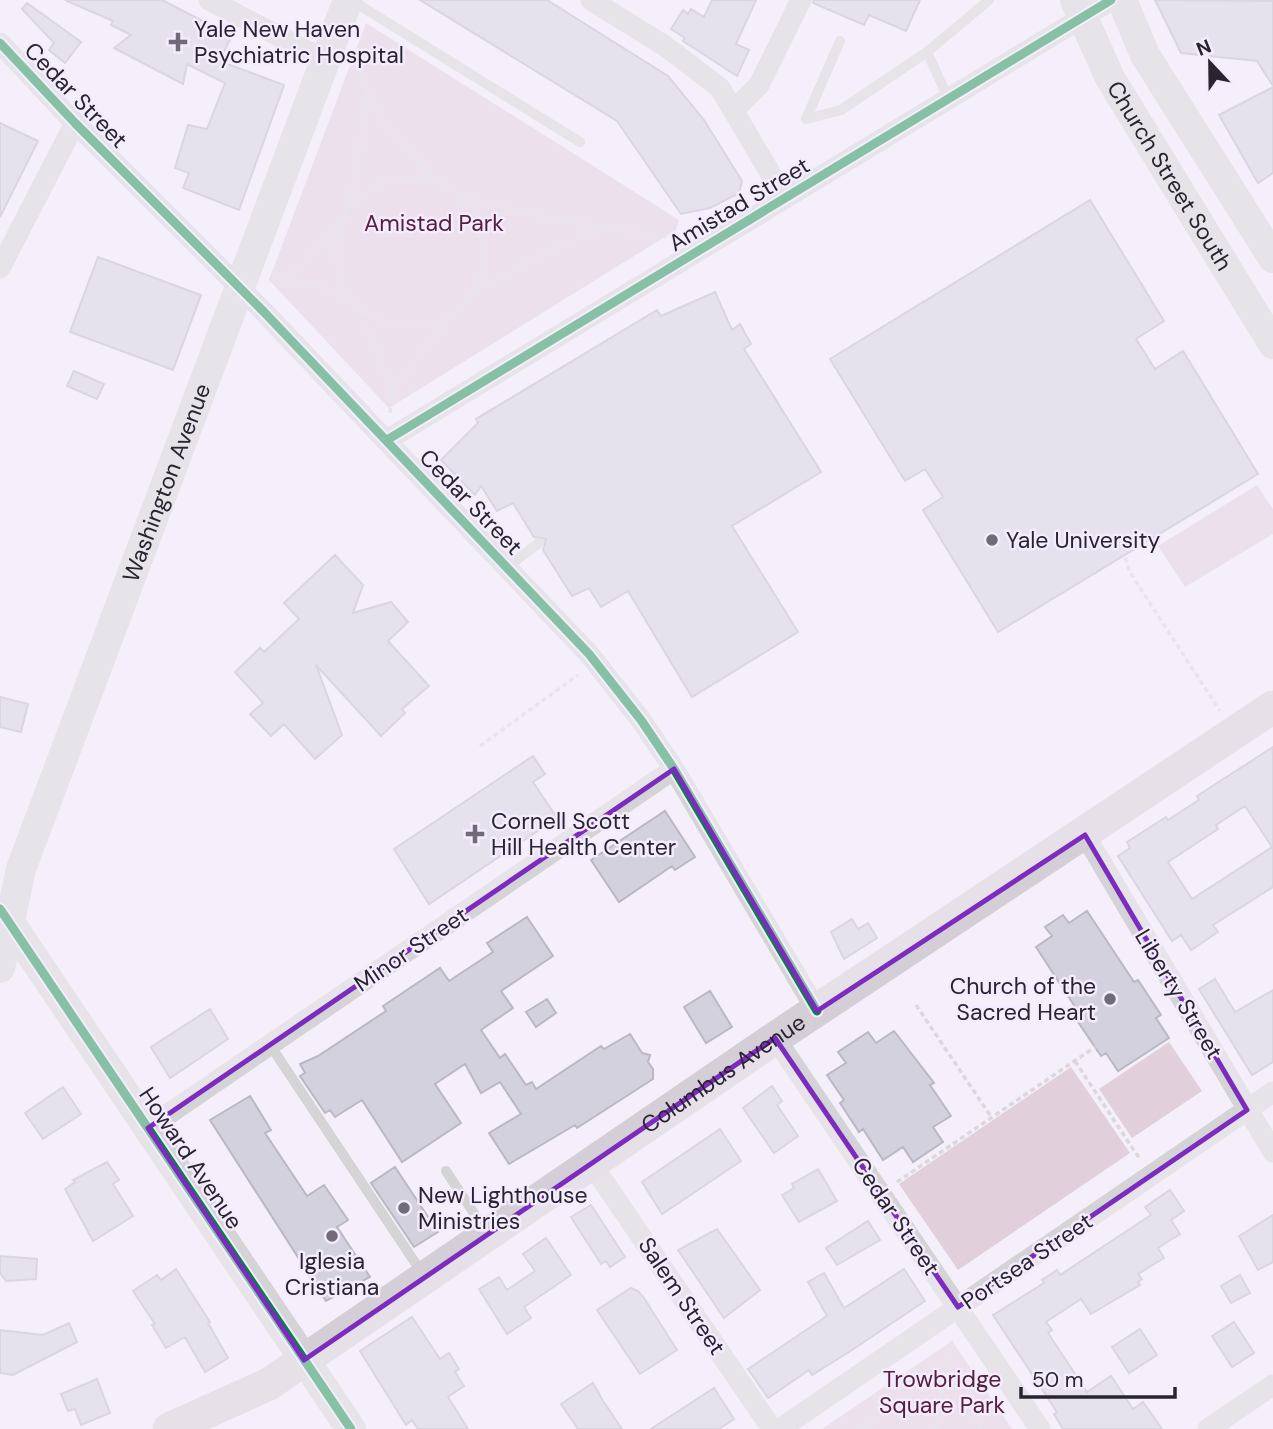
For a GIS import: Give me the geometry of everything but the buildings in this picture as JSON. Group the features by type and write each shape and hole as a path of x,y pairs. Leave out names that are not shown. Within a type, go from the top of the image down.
{"main road":[{"name":"Washington Avenue","path":"0,968 5,916 21,869 199,400 251,284 325,60 350,0"},
{"name":"Church Street South","path":"1122,0 1145,55 1273,258"},
{"name":"Church Street South","path":"1078,8 1110,78 1273,344"},
{"path":"1136,120 1152,114 1165,116 1198,136"},
{"name":"Columbus Avenue","path":"169,1429 270,1384 775,1038 1085,835 1273,707"},
{"name":"Howard Avenue","path":"5,916 351,1429"}],"street":[{"path":"209,0 325,60"},
{"path":"592,0 698,69 720,88 785,198"},
{"path":"734,109 748,99 759,85 801,0"},
{"name":"Amistad Street","path":"387,440 948,99 1078,8 1111,0"},
{"name":"Cedar Street","path":"0,43 75,123 251,284 387,440 613,683 674,769 817,1011"},
{"path":"0,268 75,123"},
{"name":"Minor Street","path":"148,1128 674,769"},
{"name":"Liberty Street","path":"1085,835 1273,1152"},
{"name":"Cedar Street","path":"775,1038 1040,1429"},
{"name":"Portsea Street","path":"780,1429 1273,1092"},
{"name":"Salem Street","path":"591,1163 772,1429"},
{"path":"1208,1429 1273,1385"}],"lane":[{"path":"350,0 580,142"},
{"path":"840,41 806,119 841,110 927,52 989,0"},
{"path":"927,52 948,99"},
{"path":"507,567 539,543"},
{"path":"270,1045 425,1277"},
{"path":"446,1171 488,1234"}],"path":[{"path":"354,42 366,90 393,136 433,179 461,196 543,218 676,238"},
{"path":"348,299 335,263 338,231 358,167 366,90"},
{"path":"251,284 285,278 309,259 355,201 384,182 414,178 433,179"},
{"path":"461,196 482,235 482,268 473,293"},
{"path":"392,390 449,318 473,293 521,264 572,239 615,227"},
{"path":"285,278 348,299 377,320 408,326 425,326 449,318"},
{"path":"360,310 392,390 390,413"},
{"path":"1121,541 1129,571 1220,711"},
{"path":"480,746 580,673"},
{"path":"916,1005 992,1118"},
{"path":"893,1185 1095,1047"},
{"path":"1075,1061 1140,1160"},
{"path":"937,1429 943,1373 953,1338"},
{"path":"862,1429 943,1373"},
{"path":"943,1373 982,1429"}],"highlighted area":[{"path":"674,769 817,1011 1085,835 1247,1110 958,1307 775,1038 304,1360 148,1128"}],"green space":[{"name":"Amistad Park","path":"366,23 679,220 676,230 389,408 269,280"},
{"path":"1257,485 1273,509 1273,534 1185,587 1158,546"},
{"path":"1169,1042 1202,1091 1132,1138 1099,1089"},
{"path":"1071,1067 1130,1153 958,1270 899,1184"},
{"name":"Trowbridge Square Park","path":"952,1341 1012,1429 822,1429"}],"cycle path":[{"path":"387,440 1111,0"},
{"path":"0,43 75,123 264,312 589,654 641,720 674,769 817,1011"},
{"path":"0,909 351,1429"}],"place":[{"name":"Yale New Haven Psychiatric Hospital","path":"178,42"},
{"name":"Yale University","path":"992,540"},
{"name":"Cornell Scott Hill Health Center","path":"475,834"},
{"name":"Church of the Sacred Heart","path":"1110,999"},
{"name":"New Lighthouse Ministries","path":"404,1208"},
{"name":"Iglesia Cristiana","path":"332,1236"}]}
